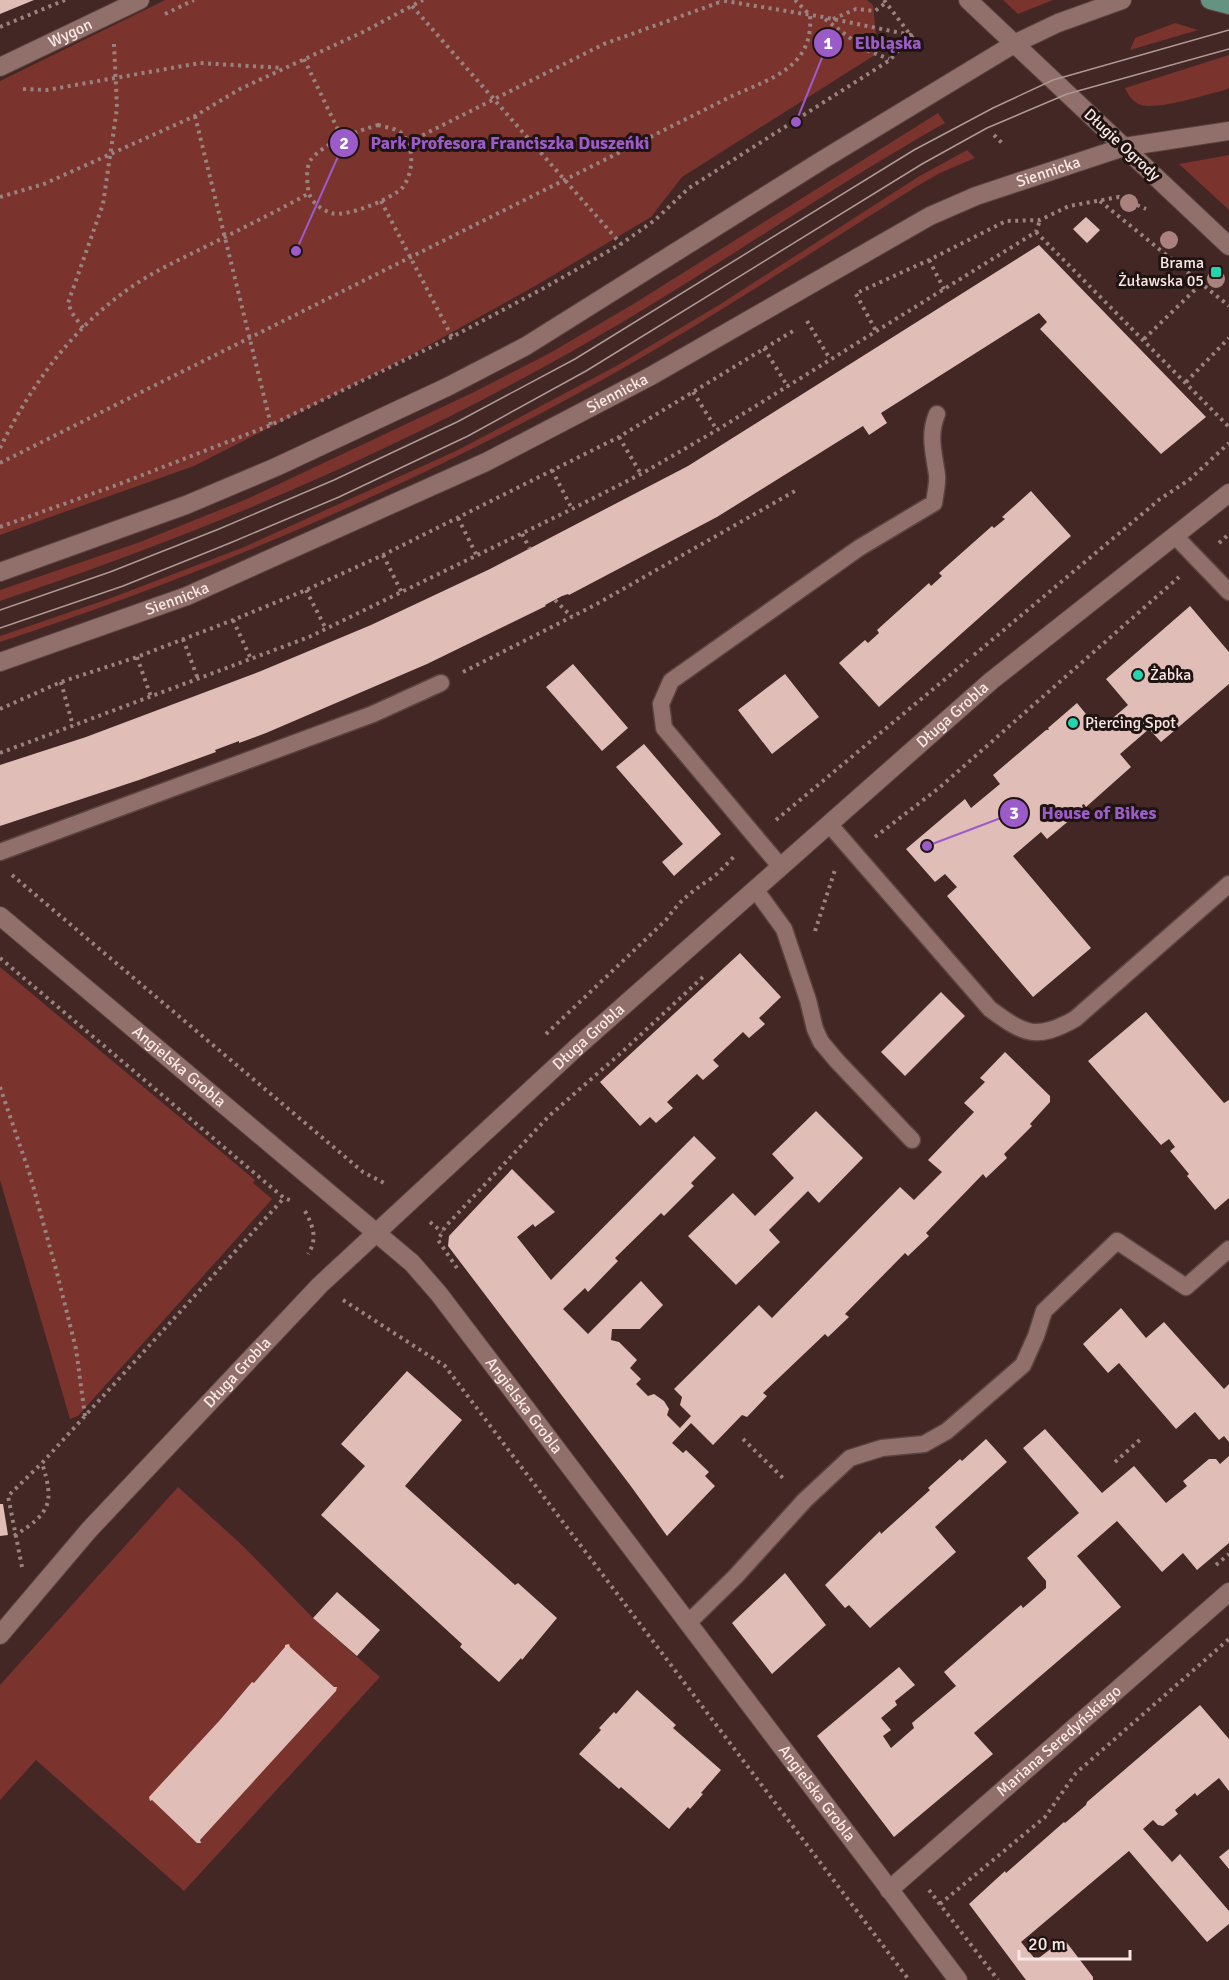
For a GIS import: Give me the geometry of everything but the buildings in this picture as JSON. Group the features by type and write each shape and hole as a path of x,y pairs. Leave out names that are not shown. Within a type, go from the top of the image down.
{"main road":[{"path":"1210,0 1229,5"}],"street":[{"name":"Wygon","path":"0,67 140,0"},
{"name":"Długie Ogrody","path":"968,0 1229,246"},
{"path":"0,572 186,505 266,472 426,397 516,351 595,304 824,159 1014,44 1058,23 1122,0"},
{"name":"Siennicka","path":"0,662 187,596 475,467 651,376 930,216 976,196 1124,147 1229,131"},
{"name":"Długa Grobla","path":"0,1635 89,1530 320,1285 578,1046 991,681 1229,493"},
{"name":"Angielska Grobla","path":"0,916 412,1263 439,1294 958,1980"},
{"name":"Mariana Seredyńskiego","path":"890,1890 911,1869 1229,1592"}],"lane":[{"path":"780,866 664,728 661,704 671,681 859,548 934,503 938,477 931,448 932,424 937,414"},
{"path":"1175,536 1229,592"},
{"path":"0,852 373,714 441,683"},
{"path":"829,824 990,1009 1014,1027 1028,1032 1058,1029 1075,1019 1229,884"},
{"path":"755,889 784,929 821,1042 912,1140"},
{"path":"688,1623 736,1576 805,1500 850,1458 882,1448 924,1444 947,1431 1023,1365 1044,1311 1117,1241 1185,1287 1229,1249"}],"path":[{"path":"0,27 65,0"},
{"path":"0,197 44,184 195,116 240,89 423,0"},
{"path":"719,0 823,17 910,35"},
{"path":"0,464 767,80 796,62 807,47 811,31 810,15 795,0"},
{"path":"409,142 604,44 723,1"},
{"path":"833,19 856,9 875,11 885,1 921,49"},
{"path":"412,6 621,244"},
{"path":"823,17 840,33 866,50 890,60"},
{"path":"0,527 271,425 452,337 544,288 621,244 655,220 689,188 890,60 910,35"},
{"path":"83,328 68,303 103,204 112,154 117,108 114,40"},
{"path":"304,59 342,138"},
{"path":"19,88 47,90 200,63 284,68"},
{"path":"195,116 271,425"},
{"path":"378,125 399,131 409,142 412,164 402,187 381,201 353,213 334,214 318,206 308,194 306,175 310,161 342,138 360,129 378,125"},
{"path":"994,135 1004,145"},
{"path":"0,448 17,413 64,346 115,300 142,280 308,194"},
{"path":"381,201 452,337"},
{"path":"0,753 326,629 641,474 788,387 1036,232 1040,220 1069,206 1100,201 1229,306"},
{"path":"1036,232 1229,427"},
{"path":"929,260 944,289"},
{"path":"1144,339 1201,284"},
{"path":"856,294 876,331"},
{"path":"807,321 830,359"},
{"path":"1186,382 1229,338"},
{"path":"764,348 788,387"},
{"path":"693,392 717,430"},
{"path":"619,437 641,474"},
{"path":"552,470 572,509"},
{"path":"441,683 572,617 795,490"},
{"path":"458,518 477,556"},
{"path":"522,534 530,549"},
{"path":"828,867 835,869 939,788 1229,534"},
{"path":"383,555 402,593"},
{"path":"306,590 326,629"},
{"path":"555,600 572,617"},
{"path":"233,620 251,659"},
{"path":"183,639 198,679"},
{"path":"137,657 151,697"},
{"path":"60,682 74,726"},
{"path":"9,873 363,1172 386,1184 394,1176"},
{"path":"539,1040 666,920 677,904 698,886 713,877"},
{"path":"0,958 284,1198 294,1202 306,1212 314,1233 313,1247 301,1265 320,1285 445,1366 909,1980"},
{"path":"461,1274 438,1240 446,1227 549,1116 707,973"},
{"path":"0,1087 30,1175 57,1273 76,1349 85,1416"},
{"path":"21,1565 8,1496 42,1463 284,1198"},
{"path":"1115,1461 1142,1438"},
{"path":"743,1439 805,1500"},
{"path":"14,1536 32,1525 43,1514 49,1500 50,1486 42,1463"},
{"path":"940,1904 1045,1817 1076,1773 1229,1640"},
{"path":"911,1869 998,1980"}],"shaded area":[{"path":"165,0 867,0 873,5 878,53 682,177 651,217 535,286 404,359 194,466 0,535 0,81"},
{"path":"1003,0 1053,0 1018,14"},
{"path":"1175,23 1198,30 1130,50 1135,38"},
{"path":"1229,55 1229,88 1225,90 1170,104 1149,106 1136,102 1125,88"},
{"path":"938,113 945,123 856,176 635,315 520,380 302,486 152,547 0,601 0,590 140,542 247,499 474,392 550,353 635,303"},
{"path":"967,150 975,158 919,185 619,371 506,432 365,500 221,562 0,642 0,636 111,598 244,547 458,450 618,365 719,305 918,177"},
{"path":"1229,155 1229,210 1179,164"},
{"path":"0,967 255,1180 253,1183 272,1199 78,1416 70,1419 0,1180"},
{"path":"178,1487 243,1546 313,1618 380,1677 184,1891 36,1760 0,1800 0,1685"}],"tram line":[{"path":"0,610 110,572 219,529 334,480 457,422 575,359 914,150 993,108 1053,80 1229,30"},
{"path":"0,628 123,586 230,543 339,497 468,436 586,371 922,164 987,128 1067,94 1229,49"}],"place":[{"name":"Elbląska","path":"796,122"},
{"name":"Park Profesora Franciszka Duszeńki","path":"296,251"},
{"name":"Brama Żuławska 05","path":"1216,272"},
{"name":"Żabka","path":"1138,675"},
{"name":"Piercing Spot","path":"1073,723"},
{"name":"House of Bikes","path":"927,846"}]}
